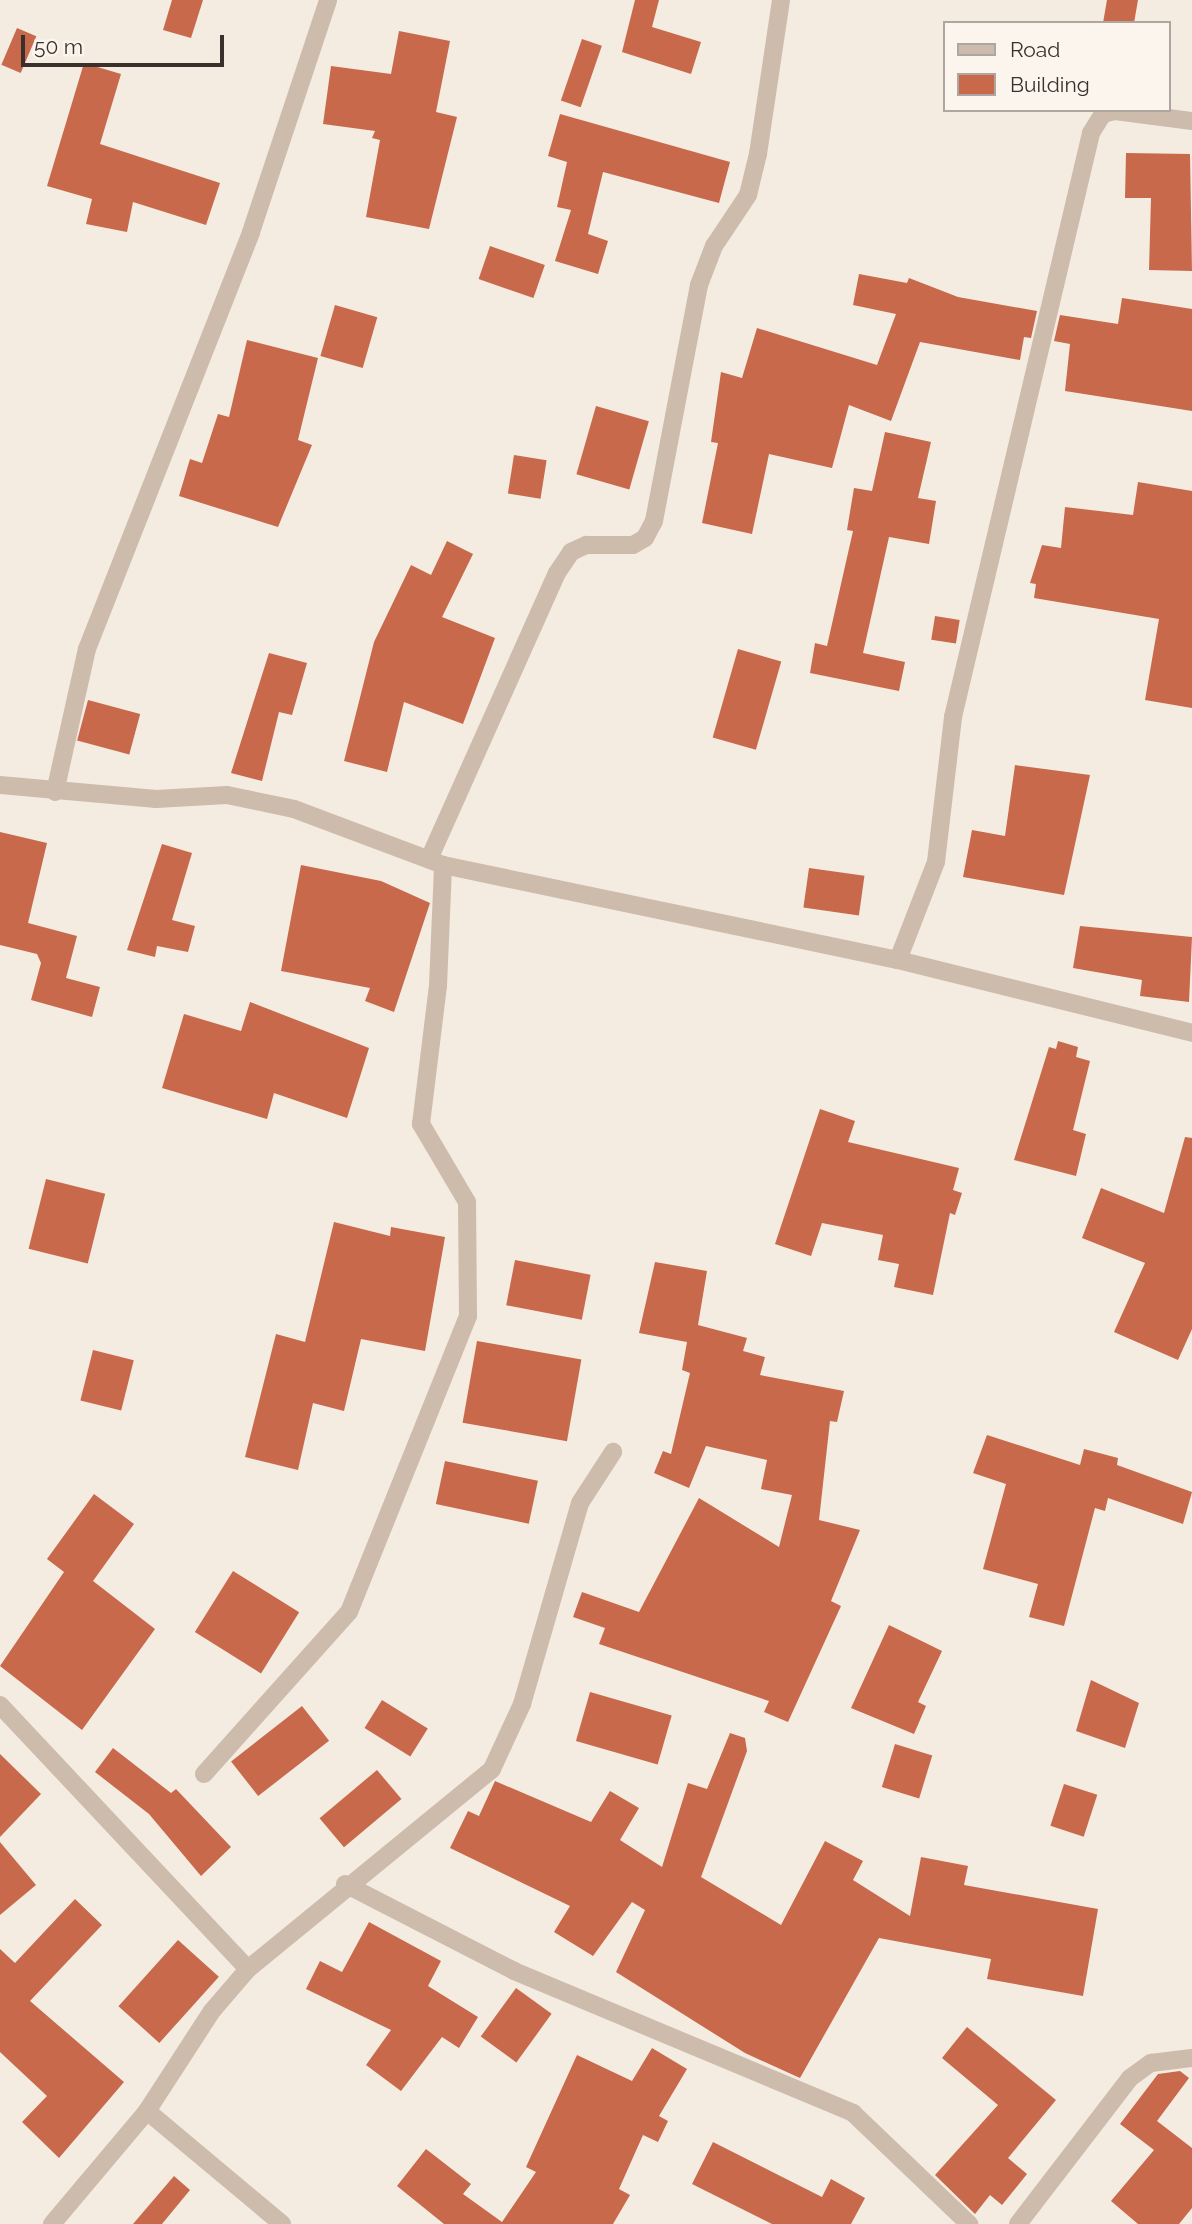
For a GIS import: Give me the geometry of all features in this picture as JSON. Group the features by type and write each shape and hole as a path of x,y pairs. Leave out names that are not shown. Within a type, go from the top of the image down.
{"street":[{"path":"55,792 87,649 251,232 328,0"},
{"path":"204,1774 349,1612 468,1316 467,1202 421,1124 438,986 436,862 557,573 571,552 586,545 633,545 645,538 654,521 699,285 714,246 748,195 758,154 781,0"},
{"path":"898,960 936,862 953,717 1091,133 1103,114 1111,112"},
{"path":"1123,112 1192,121"},
{"path":"0,785 156,799 227,795 294,809 436,862 898,960 1192,1032"},
{"path":"52,2224 147,2111 212,2011 248,1969 345,1884 470,1792 509,1742 580,1503 613,1452"},
{"path":"0,1705 248,1969"},
{"path":"345,1884 513,1971 853,2113 969,2224"},
{"path":"1018,2224 1130,2078 1151,2063 1192,2058"},
{"path":"147,2111 282,2224"}],"building":[{"path":"172,0 203,0 191,38 163,30"},
{"path":"635,0 659,0 652,27 701,42 691,74 622,52"},
{"path":"1107,0 1138,0 1134,21 1103,21"},
{"path":"17,28 36,36 21,73 1,65"},
{"path":"399,31 450,41 436,112 457,117 429,229 366,217 380,140 372,138 375,131 323,124 331,66 391,74"},
{"path":"582,39 602,46 581,107 561,100"},
{"path":"84,63 121,74 100,144 220,183 206,225 133,202 127,232 86,224 92,199 47,186"},
{"path":"560,114 730,162 719,203 603,172 588,234 608,241 598,274 555,261 571,210 557,207 567,162 548,156"},
{"path":"1126,153 1190,154 1192,271 1149,270 1151,198 1125,198"},
{"path":"490,246 545,265 533,298 479,279"},
{"path":"859,274 907,283 909,278 958,297 1037,311 1031,338 1024,337 1020,360 920,342 891,421 849,405 832,468 769,454 752,534 702,523 718,443 711,442 721,372 742,378 757,328 877,365 896,314 853,305"},
{"path":"1122,298 1192,309 1192,411 1065,391 1070,344 1054,341 1060,315 1118,324"},
{"path":"335,305 377,317 363,368 320,356"},
{"path":"247,340 318,358 298,440 312,445 278,527 179,496 190,459 202,463 218,414 229,417"},
{"path":"596,406 649,421 629,489 576,474"},
{"path":"885,432 931,442 918,498 936,501 929,544 889,537 863,653 905,662 899,691 810,673 815,643 827,646 853,531 847,530 854,488 872,491"},
{"path":"514,455 547,460 540,499 508,494"},
{"path":"1138,482 1192,491 1192,708 1145,700 1159,619 1034,598 1036,584 1030,583 1042,545 1061,548 1065,507 1133,515"},
{"path":"447,541 473,554 442,617 495,638 463,724 404,702 387,772 344,761 374,642 411,565 431,575"},
{"path":"935,616 960,620 956,644 931,640"},
{"path":"738,649 781,661 756,750 713,737"},
{"path":"269,653 307,663 292,715 279,712 262,781 231,773"},
{"path":"88,700 140,714 129,755 77,741"},
{"path":"1015,765 1090,775 1064,895 963,877 972,830 1005,836"},
{"path":"0,832 47,843 28,923 77,936 66,978 100,987 92,1017 31,1000 41,963 37,954 0,945"},
{"path":"162,844 192,853 172,920 195,926 188,952 157,946 155,957 127,950"},
{"path":"301,865 381,881 430,903 394,1012 365,1001 370,988 281,971"},
{"path":"809,868 864,876 859,915 803,908"},
{"path":"1080,926 1192,937 1189,1002 1140,996 1142,980 1073,968"},
{"path":"250,1002 369,1048 347,1118 274,1093 267,1119 162,1088 184,1014 241,1031"},
{"path":"1058,1041 1078,1047 1076,1057 1090,1061 1073,1130 1086,1134 1076,1176 1014,1160 1049,1047 1056,1049"},
{"path":"820,1109 855,1121 848,1142 959,1168 953,1190 962,1193 955,1215 950,1213 933,1295 894,1287 899,1264 878,1260 883,1235 822,1223 811,1256 775,1244"},
{"path":"1185,1137 1192,1138 1192,1329 1178,1360 1114,1332 1145,1263 1082,1238 1101,1188 1164,1213"},
{"path":"46,1179 105,1194 88,1264 29,1249"},
{"path":"334,1222 390,1236 391,1227 445,1237 425,1351 361,1339 344,1411 313,1403 298,1470 245,1457 276,1334 305,1342"},
{"path":"515,1260 591,1275 582,1320 506,1305"},
{"path":"655,1262 707,1271 698,1325 747,1338 743,1351 765,1357 760,1375 844,1391 837,1422 830,1421 819,1520 860,1530 831,1601 841,1606 788,1722 764,1712 769,1701 599,1644 605,1628 573,1617 582,1592 639,1612 699,1498 779,1547 792,1495 761,1489 767,1460 706,1446 689,1488 654,1473 663,1451 671,1454 690,1373 682,1370 687,1342 639,1333"},
{"path":"477,1341 581,1359 567,1441 463,1423"},
{"path":"93,1350 134,1360 121,1411 80,1400"},
{"path":"987,1435 1080,1465 1084,1449 1118,1458 1117,1465 1192,1492 1183,1524 1108,1498 1105,1511 1095,1508 1064,1626 1029,1617 1038,1584 983,1569 1006,1484 973,1473"},
{"path":"445,1461 538,1481 529,1524 436,1504"},
{"path":"94,1494 134,1524 93,1581 155,1629 82,1730 0,1666 64,1572 47,1559"},
{"path":"233,1571 299,1612 261,1673 195,1632"},
{"path":"889,1625 942,1651 918,1702 926,1706 914,1734 851,1708"},
{"path":"1091,1680 1139,1703 1125,1748 1076,1731"},
{"path":"590,1692 672,1715 658,1764 576,1741"},
{"path":"382,1700 428,1729 410,1757 365,1728"},
{"path":"302,1706 329,1741 258,1796 231,1761"},
{"path":"730,1733 745,1738 747,1751 701,1877 781,1925 825,1841 863,1861 853,1880 910,1916 921,1857 968,1866 964,1885 1098,1909 1083,1996 987,1979 991,1959 879,1938 800,2078 745,2053 616,1972 645,1910 632,1902 593,1956 554,1932 570,1906 450,1848 468,1811 479,1816 495,1781 591,1822 610,1791 639,1808 620,1840 662,1867 688,1783 707,1789"},
{"path":"895,1744 932,1755 919,1798 882,1787"},
{"path":"113,1748 171,1793 176,1789 231,1847 201,1876 149,1814 95,1772"},
{"path":"0,1754 41,1794 0,1837"},
{"path":"377,1770 401,1799 344,1847 320,1818"},
{"path":"1064,1784 1097,1795 1084,1837 1050,1826"},
{"path":"0,1842 36,1885 0,1915"},
{"path":"75,1899 102,1925 30,2001 124,2082 59,2158 22,2122 47,2096 0,2052 0,1949 15,1963"},
{"path":"369,1922 441,1961 428,1986 478,2017 459,2048 442,2037 401,2091 366,2065 391,2030 306,1989 320,1961 342,1972"},
{"path":"178,1940 219,1977 159,2043 118,2006"},
{"path":"516,1988 552,2014 516,2062 481,2037"},
{"path":"967,2027 1056,2100 1008,2158 1027,2174 1002,2205 990,2195 975,2214 935,2175 998,2105 942,2058"},
{"path":"652,2048 687,2069 659,2116 668,2121 658,2142 643,2135 619,2189 630,2195 613,2224 444,2224 397,2186 426,2149 471,2184 463,2194 502,2222 536,2172 526,2167 577,2055 632,2081"},
{"path":"1180,2071 1189,2078 1157,2121 1192,2148 1192,2208 1179,2224 1138,2224 1111,2201 1154,2150 1120,2124 1158,2074"},
{"path":"713,2142 822,2197 831,2179 865,2198 851,2224 772,2224 692,2184"},
{"path":"174,2176 190,2190 162,2224 133,2224"}]}
